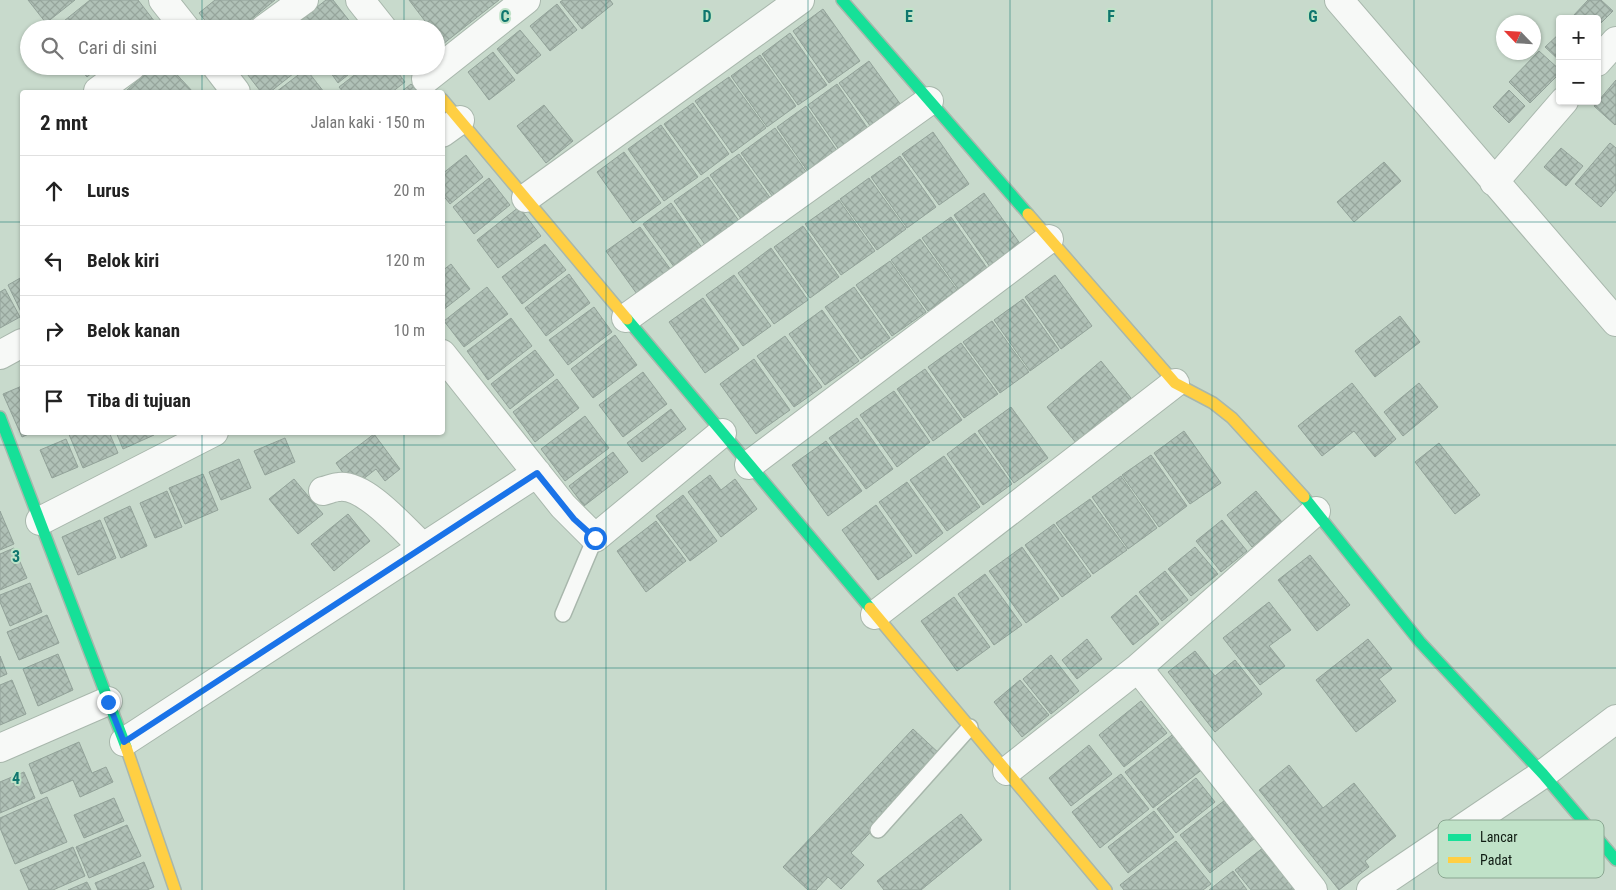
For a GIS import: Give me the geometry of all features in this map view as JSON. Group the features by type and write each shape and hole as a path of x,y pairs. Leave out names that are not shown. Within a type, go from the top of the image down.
{"street":[{"path":"163,0 178,20"},
{"path":"276,20 304,0"},
{"path":"360,0 376,20"},
{"path":"445,71 526,0"},
{"path":"526,198 800,0"},
{"path":"842,0 1175,383 1212,403 1232,418 1316,511 1420,642 1543,774 1582,820"},
{"path":"1340,0 1494,182 1616,322"},
{"path":"1599,60 1616,41"},
{"path":"99,90 120,75"},
{"path":"223,75 234,90"},
{"path":"430,84 440,75"},
{"path":"626,318 929,101"},
{"path":"1494,182 1561,105"},
{"path":"445,114 451,126 526,198 1106,890"},
{"path":"749,465 1049,238"},
{"path":"0,354 20,343"},
{"path":"445,358 574,519 595,538 722,433"},
{"path":"875,615 1175,383"},
{"path":"0,417 124,742 175,890"},
{"path":"40,521 208,435"},
{"path":"124,742 537,473"},
{"path":"323,491 339,487 353,489 366,494 423,547"},
{"path":"1007,771 1138,668 1316,511"},
{"path":"1138,668 1313,890"},
{"path":"0,748 108,702"},
{"path":"1475,820 1543,774 1616,719"},
{"path":"1371,890 1438,845"},
{"path":"1604,846 1616,860"}],"lane":[{"path":"564,614 595,538"},
{"path":"878,830 970,728"}],"building":[{"path":"28,0 75,0 50,20 44,20"},
{"path":"90,0 138,0 153,20 65,20"},
{"path":"215,0 275,0 250,20 205,20 199,13"},
{"path":"326,0 333,0 349,20 300,20"},
{"path":"409,0 499,0 445,42 445,20 424,20"},
{"path":"563,0 610,0 613,4 582,29 560,2"},
{"path":"1588,0 1601,0 1613,11 1601,23 1601,15 1574,15"},
{"path":"557,4 577,30 550,51 530,26"},
{"path":"823,9 860,61 829,83 793,31"},
{"path":"520,30 541,55 517,74 497,49"},
{"path":"790,33 827,85 798,105 762,54"},
{"path":"1556,37 1556,57 1545,47"},
{"path":"493,52 515,80 489,100 468,72"},
{"path":"1541,53 1556,66 1556,77 1530,103 1509,82 1530,60 1541,60"},
{"path":"760,55 796,106 767,127 731,76"},
{"path":"869,61 906,112 876,134 839,83"},
{"path":"143,75 177,75 191,90 127,90"},
{"path":"248,75 292,75 273,90 259,90"},
{"path":"298,75 311,75 322,90 279,90"},
{"path":"332,75 348,75 338,83"},
{"path":"354,75 400,75 405,82 395,90 341,90 339,87"},
{"path":"729,77 766,128 732,153 695,101"},
{"path":"1616,80 1615,125 1594,106 1601,105 1601,98"},
{"path":"411,84 416,90 404,90"},
{"path":"837,84 873,136 844,157 808,105"},
{"path":"1509,90 1525,106 1509,123 1493,107"},
{"path":"693,103 729,154 701,175 664,124"},
{"path":"544,105 573,141 546,163 517,126"},
{"path":"806,106 842,158 813,179 777,127"},
{"path":"661,125 698,177 664,201 628,149"},
{"path":"775,128 812,180 778,204 741,153"},
{"path":"933,132 969,184 939,205 902,154"},
{"path":"1610,143 1616,148 1616,190 1601,207 1575,184"},
{"path":"1561,148 1583,166 1566,186 1544,167"},
{"path":"624,152 661,203 633,223 597,172"},
{"path":"739,154 776,206 747,227 710,175"},
{"path":"466,155 483,177 450,204 445,198 445,172"},
{"path":"900,156 936,207 907,228 871,177"},
{"path":"1384,162 1401,181 1354,222 1337,202"},
{"path":"708,177 744,228 711,253 674,201"},
{"path":"489,178 510,205 474,234 453,207"},
{"path":"869,178 906,229 877,250 840,199"},
{"path":"984,193 1021,245 990,267 954,215"},
{"path":"839,200 875,251 841,275 805,224"},
{"path":"671,203 707,255 680,275 643,224"},
{"path":"519,207 541,236 498,268 477,240"},
{"path":"951,217 987,268 958,289 922,238"},
{"path":"803,226 839,277 810,298 774,247"},
{"path":"640,227 676,277 642,301 606,251"},
{"path":"920,239 957,290 928,311 891,260"},
{"path":"545,244 566,270 522,304 502,277"},
{"path":"771,248 808,300 774,324 738,273"},
{"path":"890,261 926,312 892,336 856,285"},
{"path":"451,264 470,289 445,308 445,269"},
{"path":"569,274 590,303 546,336 525,308"},
{"path":"734,275 771,326 743,346 706,295"},
{"path":"1055,275 1092,326 1061,349 1025,297"},
{"path":"20,278 20,310 8,285"},
{"path":"487,287 508,314 464,347 445,320"},
{"path":"854,287 890,338 861,359 825,307"},
{"path":"5,289 20,317 0,328 0,292"},
{"path":"703,298 739,349 705,373 669,322"},
{"path":"1023,299 1059,350 1030,371 994,320"},
{"path":"594,307 612,332 568,365 549,340"},
{"path":"822,310 859,361 825,385 789,334"},
{"path":"1400,316 1420,342 1375,377 1355,351"},
{"path":"511,318 532,346 488,380 467,351"},
{"path":"992,321 1029,372 1000,393 963,342"},
{"path":"615,335 637,365 593,398 571,369"},
{"path":"785,336 822,387 794,407 757,356"},
{"path":"961,343 998,394 964,418 928,367"},
{"path":"535,350 554,375 510,409 491,384"},
{"path":"754,359 790,410 756,434 720,384"},
{"path":"1101,361 1131,398 1077,444 1047,407"},
{"path":"925,369 962,420 933,441 897,389"},
{"path":"643,372 667,404 623,437 599,405"},
{"path":"557,379 579,408 535,442 513,412"},
{"path":"1352,383 1396,439 1375,457 1354,431 1322,456 1298,426"},
{"path":"1419,383 1438,407 1403,436 1384,412"},
{"path":"20,387 20,432 3,394"},
{"path":"894,391 930,442 897,467 860,415"},
{"path":"1011,407 1048,458 1014,483 978,431"},
{"path":"671,409 686,429 642,462 627,443"},
{"path":"585,416 609,448 565,481 541,449"},
{"path":"857,418 893,469 866,489 829,438"},
{"path":"1184,431 1221,483 1190,504 1154,453"},
{"path":"975,433 1012,484 983,505 947,454"},
{"path":"69,435 110,435 118,453 83,468"},
{"path":"117,435 154,435 123,449"},
{"path":"375,435 400,469 385,481 376,469 353,487 336,463"},
{"path":"285,438 295,462 265,475 254,451"},
{"path":"66,439 78,467 52,478 40,450"},
{"path":"826,441 862,491 828,516 792,465"},
{"path":"1439,443 1480,495 1455,514 1415,462"},
{"path":"613,452 628,472 584,506 569,486"},
{"path":"1151,455 1187,506 1159,527 1122,475"},
{"path":"944,456 980,507 947,531 910,480"},
{"path":"239,459 251,488 221,500 209,472"},
{"path":"203,474 218,510 185,524 169,488"},
{"path":"710,475 721,490 735,479 757,509 721,537 688,492"},
{"path":"1121,476 1157,528 1128,549 1092,497"},
{"path":"294,479 323,514 298,534 269,499"},
{"path":"907,482 943,533 916,554 879,502"},
{"path":"167,491 182,527 155,538 140,503"},
{"path":"1256,491 1282,522 1252,547 1227,515"},
{"path":"683,495 717,541 690,561 656,516"},
{"path":"1090,499 1127,550 1093,574 1056,523"},
{"path":"876,505 912,556 878,580 842,530"},
{"path":"130,506 147,546 121,558 104,518"},
{"path":"0,511 14,544 0,550"},
{"path":"348,514 370,541 334,571 311,544"},
{"path":"100,520 116,558 78,575 62,537"},
{"path":"1222,520 1247,551 1221,572 1196,541"},
{"path":"656,521 686,561 646,592 617,551"},
{"path":"1054,524 1091,576 1062,597 1025,545"},
{"path":"1022,547 1059,599 1026,623 989,571"},
{"path":"1195,547 1218,574 1191,596 1168,569"},
{"path":"14,548 27,578 0,590 0,554"},
{"path":"1310,555 1350,605 1317,631 1278,580"},
{"path":"1165,571 1188,600 1162,621 1139,592"},
{"path":"985,574 1022,625 994,645 958,594"},
{"path":"30,583 42,612 10,626 0,602 0,595"},
{"path":"1136,595 1159,624 1133,645 1111,617"},
{"path":"954,597 990,647 957,671 921,621"},
{"path":"1269,602 1291,630 1269,646 1285,666 1260,685 1223,638"},
{"path":"47,615 59,643 19,660 7,632"},
{"path":"1087,639 1102,659 1077,679 1062,660"},
{"path":"1368,639 1392,669 1379,679 1396,701 1356,732 1316,680"},
{"path":"1195,651 1215,676 1235,660 1262,694 1215,732 1168,672"},
{"path":"58,654 73,690 38,706 23,669"},
{"path":"1051,655 1079,691 1051,714 1023,679"},
{"path":"0,656 7,674 0,677"},
{"path":"12,680 26,714 0,725 0,685"},
{"path":"1020,680 1049,715 1022,737 994,702"},
{"path":"1141,701 1167,733 1124,767 1099,735"},
{"path":"913,729 942,756 851,853 864,865 841,889 828,877 816,890 808,890 783,867"},
{"path":"1176,732 1204,768 1153,808 1125,772"},
{"path":"79,742 92,773 106,767 113,782 80,797 73,780 41,794 29,764"},
{"path":"1089,745 1112,774 1071,806 1049,778"},
{"path":"1289,765 1323,808 1354,783 1396,836 1365,861 1369,867 1339,890 1259,790"},
{"path":"24,772 35,798 0,813 0,782"},
{"path":"1121,774 1149,809 1100,848 1072,812"},
{"path":"1196,778 1215,802 1176,833 1157,809"},
{"path":"47,797 67,842 15,864 0,828 0,818"},
{"path":"1229,797 1259,835 1210,873 1180,835"},
{"path":"114,798 124,821 84,838 74,815"},
{"path":"1154,811 1174,837 1128,873 1108,847"},
{"path":"961,814 982,840 921,890 884,890 877,881"},
{"path":"127,825 141,856 89,878 76,847"},
{"path":"1176,841 1211,884 1203,890 1124,890 1120,885"},
{"path":"1269,843 1306,890 1251,890 1235,870"},
{"path":"73,847 85,876 53,890 29,890 20,870"},
{"path":"144,862 154,887 147,890 98,890 95,883"},
{"path":"1233,871 1247,890 1209,890"},
{"path":"87,882 91,890 68,890"}],"traffic: fast":[{"path":"842,0 1028,214"},
{"path":"627,319 870,608"},
{"path":"0,417 126,747"},
{"path":"1304,497 1420,642 1543,774 1582,820"},
{"path":"1604,846 1616,860"}],"traffic: slow":[{"path":"445,103 627,319"},
{"path":"1028,214 1175,383 1213,403 1232,418 1304,497"},
{"path":"870,608 1106,890"},
{"path":"126,747 175,890"}],"route":[{"path":"108,702 124,742 537,473 574,519 595,538"}]}
